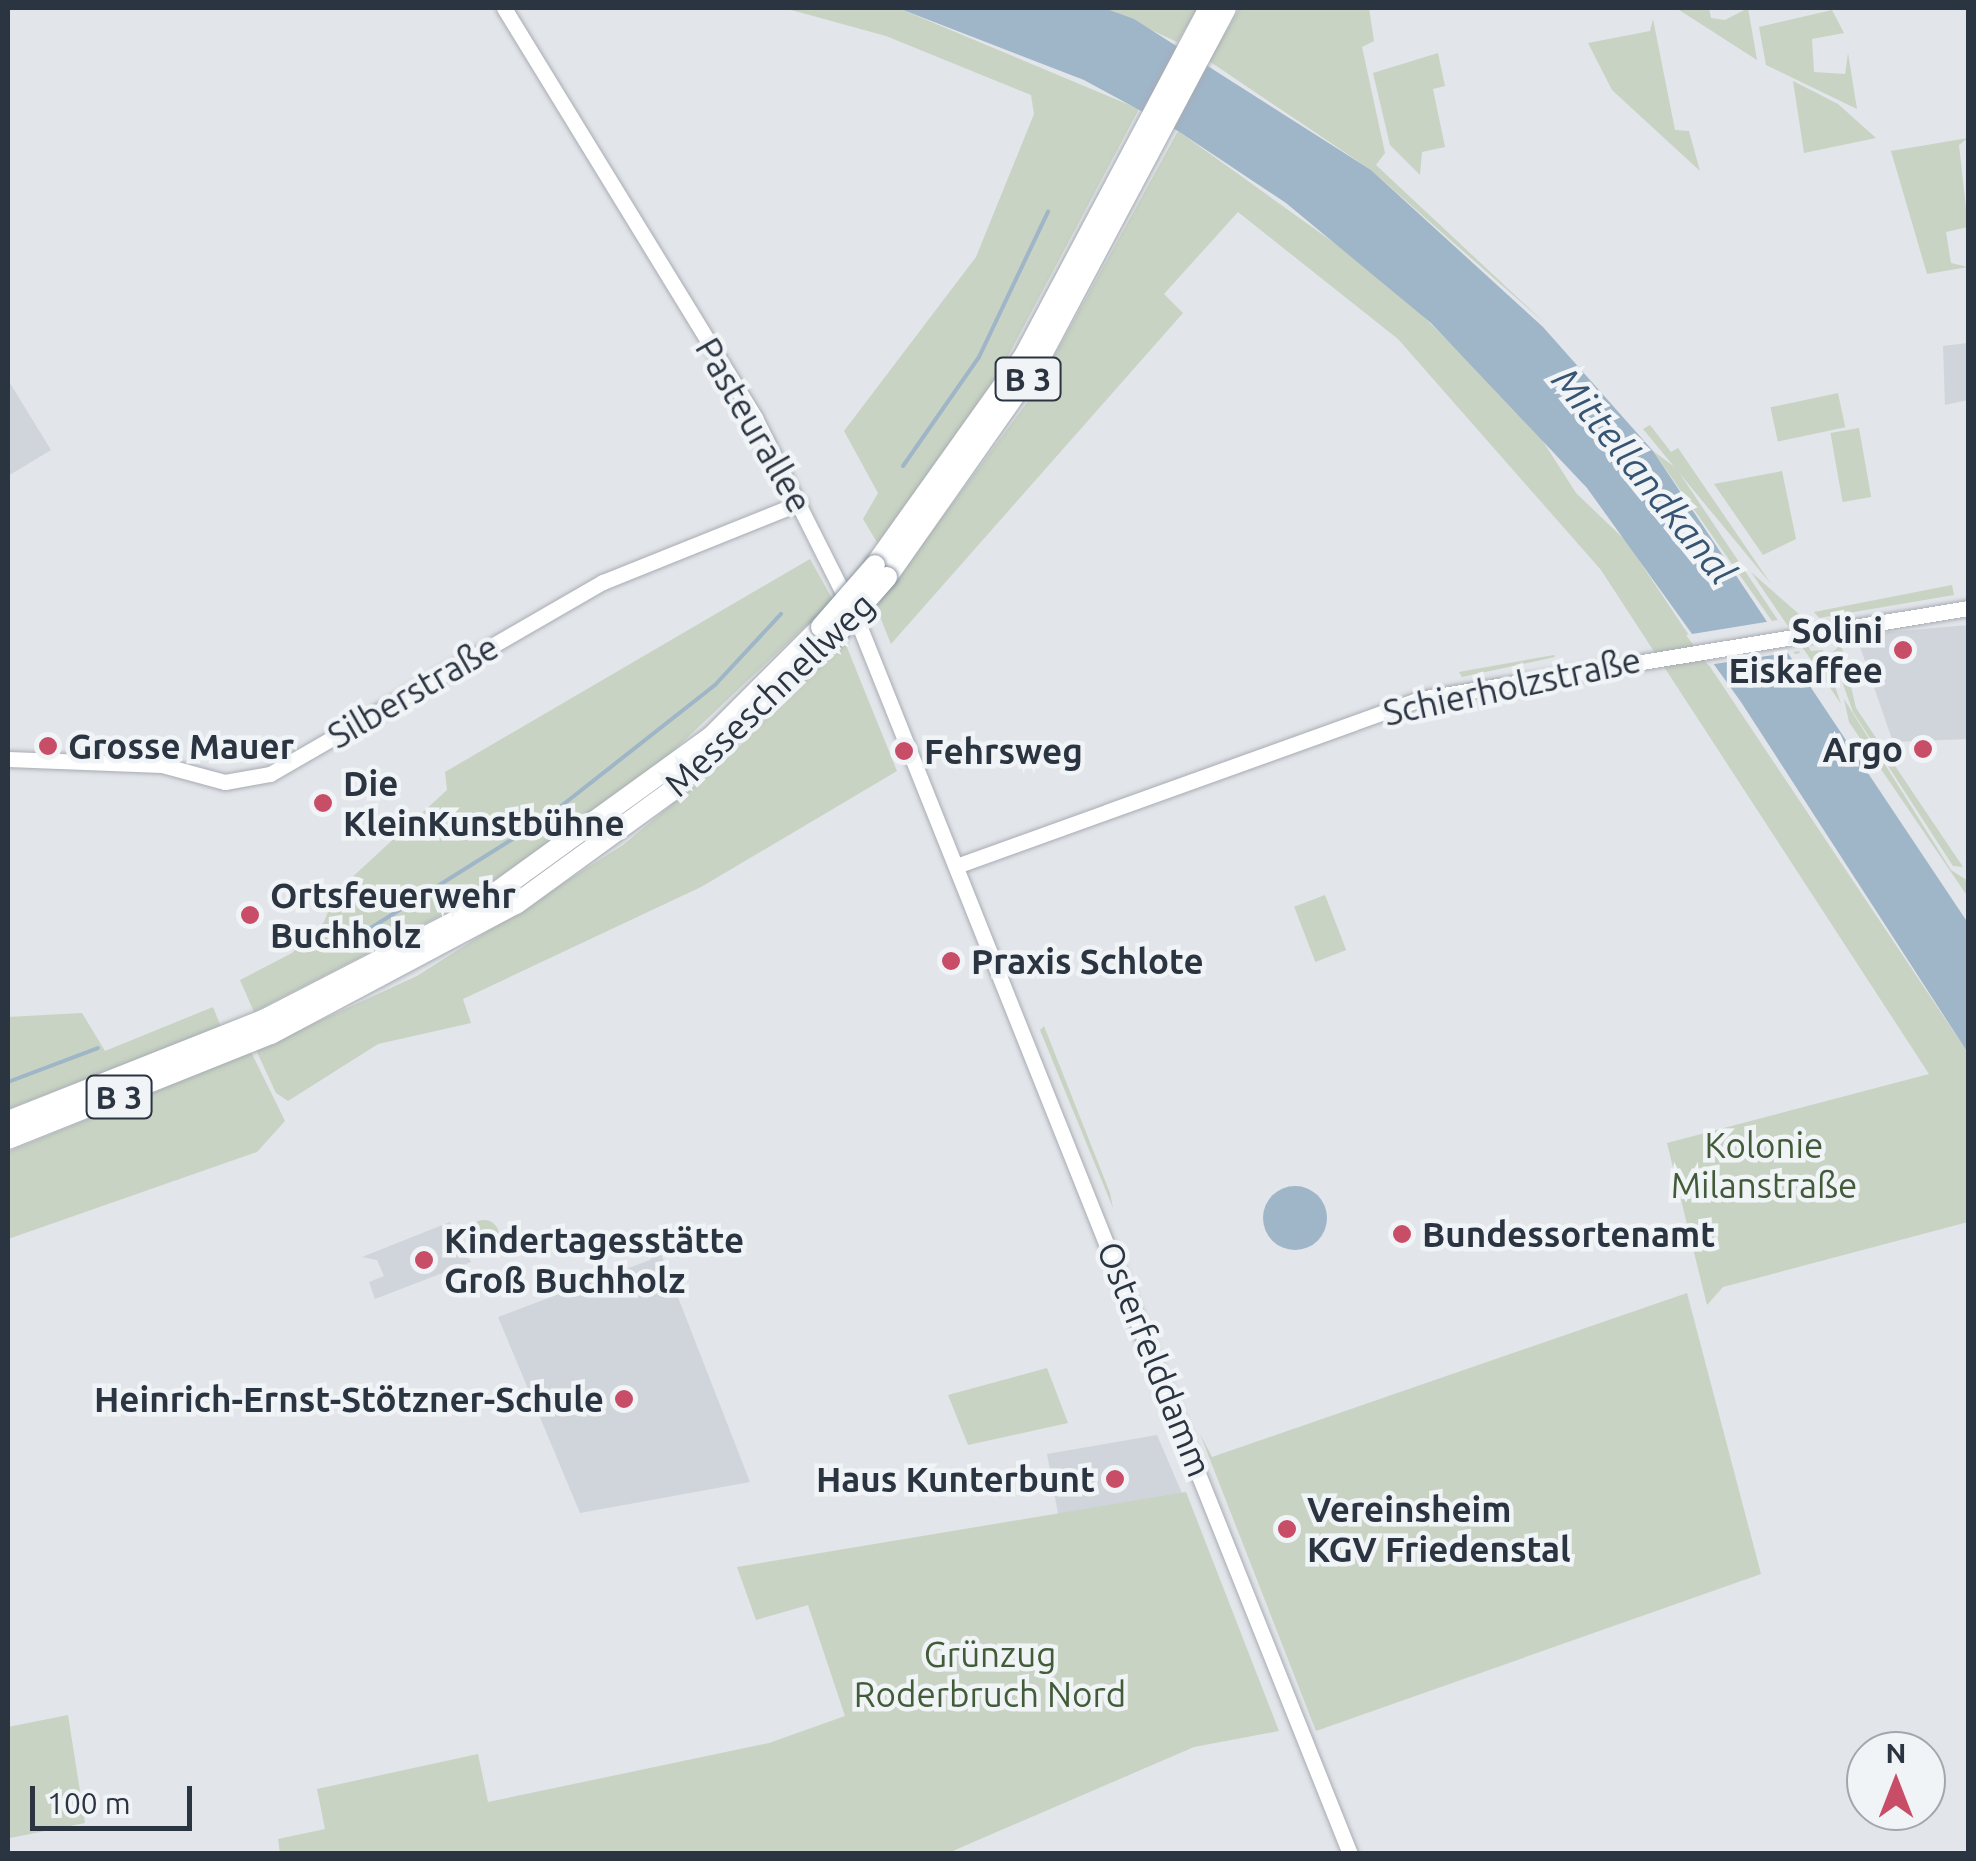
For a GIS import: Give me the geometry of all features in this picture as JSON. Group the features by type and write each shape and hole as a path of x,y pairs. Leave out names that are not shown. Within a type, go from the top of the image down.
{"highway":[{"name":"Messeschnellweg","path":"8,1139 268,1026 458,920 606,822 711,737 828,632 881,571 1000,395 1137,162 1219,10"},
{"name":"Messeschnellweg","path":"8,1121 226,1044"}],"street":[{"name":"Pasteurallee","path":"504,8 800,503 959,865"},
{"name":"Silberstraße","path":"8,759 162,765 225,782 270,774 603,582 800,503"},
{"name":"Schierholzstraße","path":"959,865 1419,699 1968,608"},
{"name":"Osterfelddamm","path":"959,865 1350,1854"}],"shaded area":[{"path":"1968,343 1968,400 1945,405 1943,346"},
{"path":"8,380 51,450 8,476"},
{"path":"1968,625 1968,739 1893,742 1856,635"},
{"name":"Kindertagesstätte Groß Buchholz","path":"450,1222 471,1262 375,1299 369,1282 384,1276 377,1260 362,1257"},
{"name":"Heinrich-Ernst-Stötzner-Schule","path":"658,1246 750,1482 580,1513 498,1317 650,1260"},
{"name":"Haus Kunterbunt","path":"1157,1435 1187,1505 1062,1535 1047,1454"}],"green space":[{"path":"784,8 898,8 1139,109 999,373 878,544 863,519 878,493 844,431 976,257 1034,114 1031,95 886,36"},
{"path":"1104,8 1198,8 1177,42"},
{"path":"1240,8 1369,8 1374,41 1362,47 1385,153 1376,165 1548,326 1371,170 1209,61"},
{"path":"1676,8 1709,8 1711,18 1725,20 1748,8 1757,60"},
{"path":"1832,10 1844,33 1812,39 1814,72 1845,74 1848,53 1857,109 1766,65 1759,27"},
{"path":"1653,19 1675,130 1689,131 1700,171 1612,90 1588,43 1650,31"},
{"path":"1438,53 1445,86 1433,89 1445,147 1422,152 1420,175 1390,145 1373,73"},
{"path":"1793,81 1838,104 1876,138 1804,153"},
{"name":"Kolonie Milanstraße","path":"1178,131 1386,280 1530,421 1576,493 1626,541 1968,1053 1968,1222 1723,1287 1707,1305 1667,1143 1929,1074 1601,570 1398,339 1238,212 1164,294 1183,313 891,644 876,607 1034,393"},
{"path":"1968,138 1959,145 1968,227 1946,232 1951,263 1968,267 1927,274 1891,151"},
{"path":"1838,393 1845,427 1778,442 1771,407"},
{"path":"1650,425 1671,452 1678,448 1771,584 1643,429"},
{"path":"1859,428 1871,497 1843,502 1830,433"},
{"path":"1653,451 1676,468 1800,653 1795,654"},
{"path":"1782,471 1796,539 1763,555 1714,484"},
{"path":"810,559 833,600 653,770 453,909 254,1012 240,980 292,953 324,922 336,892 447,790 445,772"},
{"path":"1751,572 1800,615 1790,619 1811,651 1823,650 1841,704"},
{"path":"1952,585 1954,595 1819,618 1814,612"},
{"path":"844,640 897,771 701,887 463,999 471,1023 378,1044 288,1101 276,1093 256,1050 417,976 623,845 729,757"},
{"path":"1841,644 1856,708 1963,867 1953,866 1853,712 1832,653"},
{"path":"1554,655 1462,677 1459,672"},
{"path":"1844,699 1951,870 1968,881 1968,897 1849,722"},
{"path":"1325,895 1346,950 1315,962 1294,907"},
{"path":"213,1007 221,1027 8,1109 8,1017 82,1013 105,1051"},
{"path":"1044,1026 1110,1193 1113,1208 1040,1030"},
{"path":"251,1052 285,1121 257,1152 8,1239 8,1152"},
{"path":"484,1220 498,1229 499,1235 490,1249 484,1250 470,1241 469,1235 478,1221"},
{"path":"1687,1293 1761,1574 1316,1731 1200,1434 1212,1457"},
{"path":"1047,1368 1068,1423 968,1445 948,1395"},
{"name":"Grünzug Roderbruch Nord","path":"1186,1492 1279,1731 1194,1747 948,1853 280,1853 278,1839 325,1829 317,1789 478,1754 488,1802 769,1743 845,1716 808,1605 756,1620 737,1567"},
{"path":"68,1715 85,1823 10,1838 8,1853 8,1727"}],"water":[{"name":"Mittellandkanal","path":"898,8 1104,8 1134,19 1371,170 1543,327 1653,451 1968,923 1968,1053 1741,702 1587,488 1431,323 1286,203 1178,131 1084,80"},
{"path":"1295,1186 1317,1196 1327,1218 1317,1240 1295,1250 1273,1240 1263,1218 1273,1196"}],"pier":[{"path":"1778,620 1799,651 1708,665 1686,635"}],"waterway":[{"path":"903,466 979,357 1048,212"},
{"path":"366,931 546,818 715,685 781,614"},
{"path":"8,1082 98,1048"}],"place":[{"name":"Solini Eiskaffee","path":"1903,650"},
{"name":"Grosse Mauer","path":"48,746"},
{"name":"Argo","path":"1923,749"},
{"name":"Fehrsweg","path":"904,751"},
{"name":"Die KleinKunstbühne","path":"323,803"},
{"name":"Ortsfeuerwehr Buchholz","path":"250,915"},
{"name":"Praxis Schlote","path":"951,961"},
{"name":"Bundessortenamt","path":"1402,1234"},
{"name":"Kindertagesstätte Groß Buchholz","path":"424,1260"},
{"name":"Heinrich-Ernst-Stötzner-Schule","path":"624,1399"},
{"name":"Haus Kunterbunt","path":"1115,1479"},
{"name":"Vereinsheim KGV Friedenstal","path":"1287,1529"}]}
